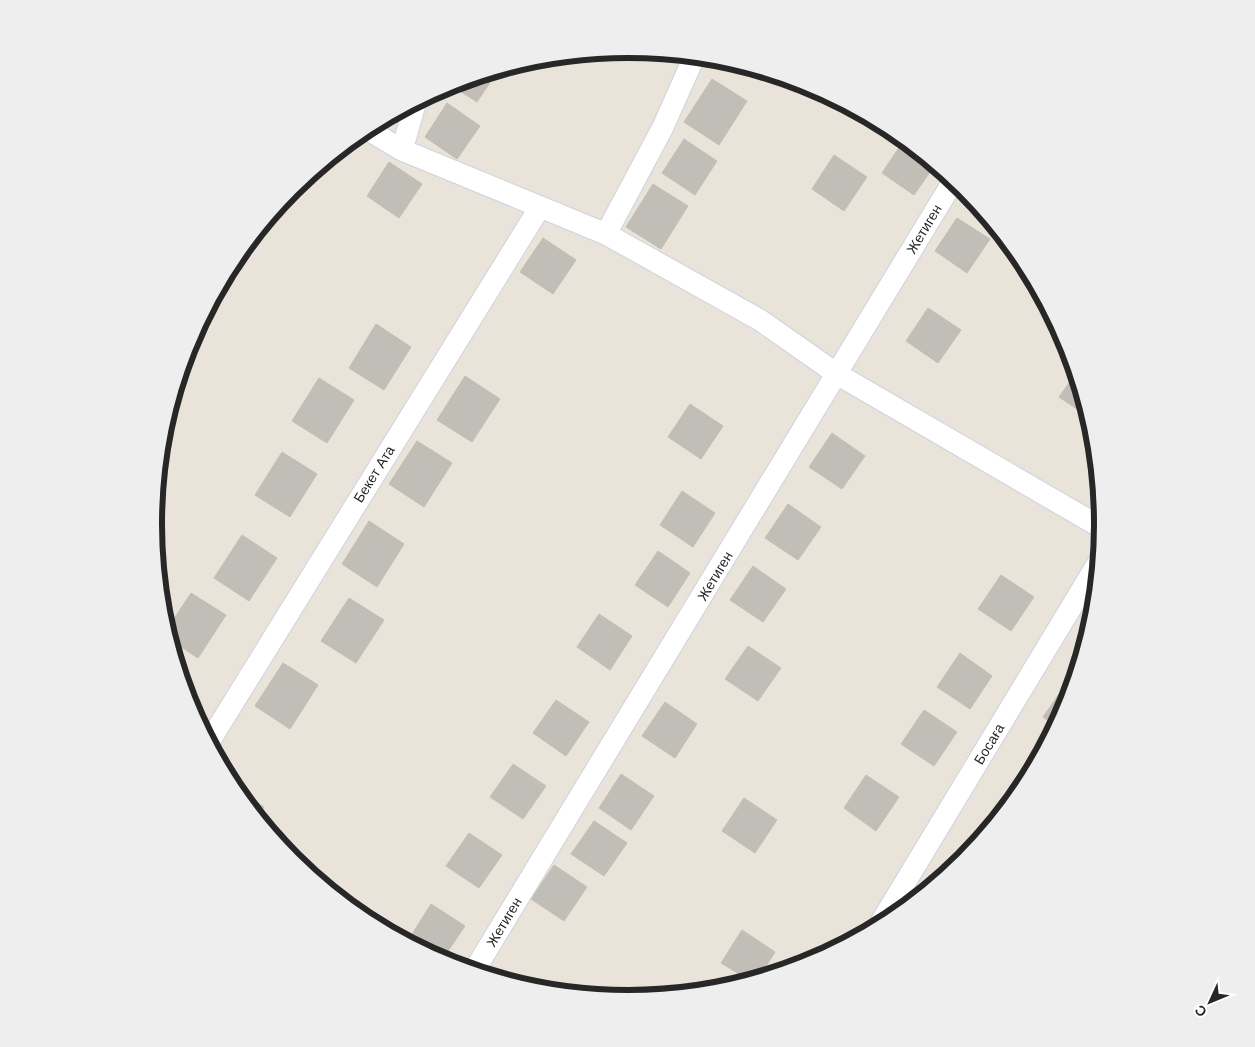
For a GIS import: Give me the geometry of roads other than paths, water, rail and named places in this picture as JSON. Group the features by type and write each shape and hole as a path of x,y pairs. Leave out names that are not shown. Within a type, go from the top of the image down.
{"street":[{"path":"606,234 663,127 692,62"},
{"path":"402,150 413,110"},
{"path":"373,133 402,150 606,234 760,320 837,374 1094,523"},
{"name":"Жетиген","path":"478,965 950,187"},
{"name":"Бекет Ата","path":"213,736 540,206"},
{"name":"Босаға","path":"889,909 1091,575"}]}
